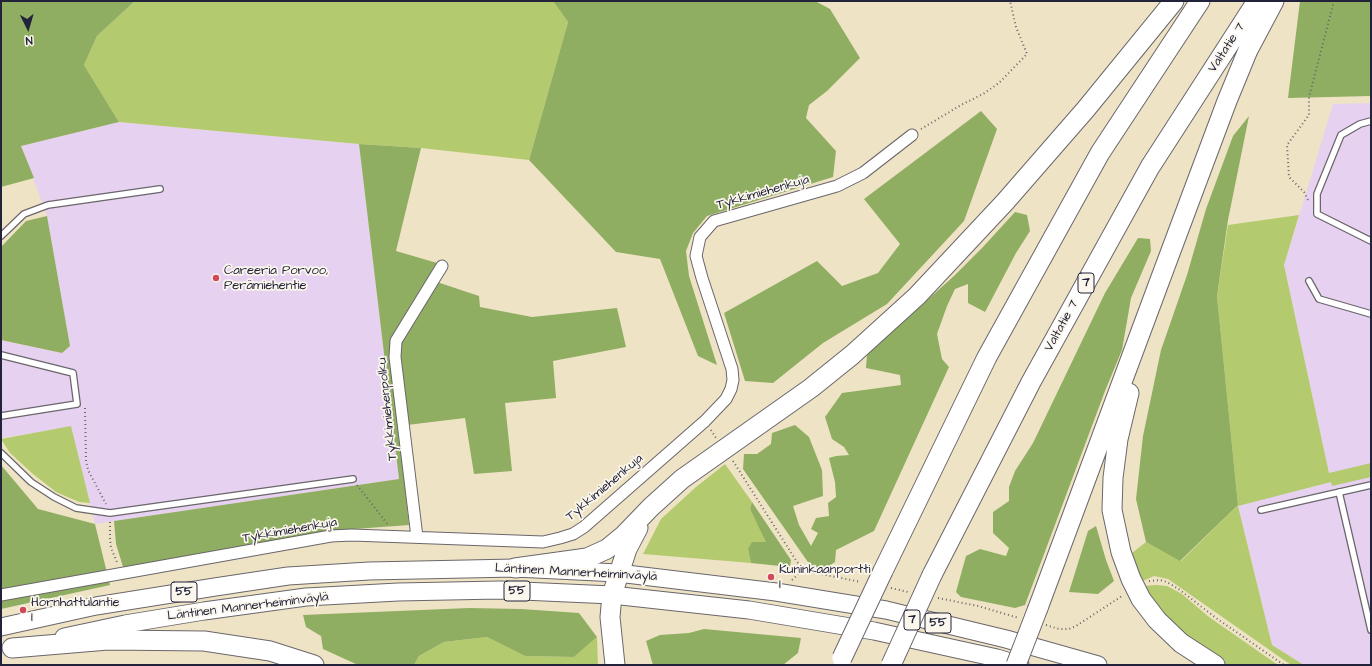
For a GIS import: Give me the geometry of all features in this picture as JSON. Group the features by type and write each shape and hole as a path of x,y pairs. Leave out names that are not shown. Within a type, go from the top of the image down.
{"highway":[{"path":"515,568 587,558 607,549 624,535 682,479 811,388 852,355 918,296 1005,202 1086,109 1174,1"},
{"path":"841,662 884,579 987,357 1100,152 1200,1"},
{"name":"Valtatie 7","path":"891,665 932,575 1031,382 1150,167 1257,1"},
{"path":"1016,665 1041,616 1160,280 1245,57 1274,1"},
{"path":"1160,280 1135,369 1118,439 1113,478 1112,510 1121,552 1131,579 1141,599 1157,620 1181,643 1215,665"},
{"path":"615,665 610,617 612,595 627,549 652,507"},
{"path":"7,649 108,640 204,641 270,651 314,665"}],"main road":[{"name":"Läntinen Mannerheiminväylä","path":"1,627 96,606 215,586 288,576 369,571 515,568 618,573 776,592 886,610 1006,639 1098,665"},
{"name":"Läntinen Mannerheiminväylä","path":"7,649 125,624 204,611 306,597 398,592 500,590 612,595 749,610 874,631 997,658 1020,665"}],"street":[{"name":"Tykkimiehenkuja","path":"1,595 120,575 331,536 352,535 543,542 573,534 584,527 705,421 726,399 731,389 733,380 732,369 696,256 700,237 714,222 837,186 863,173 912,135"},
{"name":"Tykkimiehenpolku","path":"416,537 395,357 396,340 442,266"}],"lane":[{"path":"1371,122 1360,124 1341,135 1317,194 1317,214 1371,241"},
{"path":"1,236 24,214 48,205 160,189"},
{"path":"1309,281 1319,298 1371,314"},
{"path":"1,355 73,373 77,404 1,416"},
{"path":"1,453 31,482 54,497 76,508 110,513 353,479"},
{"path":"1261,510 1371,485"},
{"path":"1339,492 1371,630"}],"path":[{"path":"912,135 961,105 983,94 999,83 1027,54 1016,27 1010,1"},
{"path":"1304,192 1289,177 1287,145 1308,115 1309,97 1334,1"},
{"path":"85,408 86,461 88,470 110,513 110,539 120,575"},
{"path":"733,461 797,562 804,569 816,573 862,582"},
{"path":"353,479 364,496 384,519 396,537"},
{"path":"792,580 804,569"},
{"path":"884,579 909,592"},
{"path":"1144,583 1152,580 1167,582 1284,665"},
{"path":"1041,616 1059,629 1069,629 1123,595"},
{"path":"932,597 978,606 1022,618"}],"shaded area":[{"path":"1371,103 1371,665 1304,665 1272,645 1238,505 1331,482 1284,265 1333,104"},
{"name":"Careeria Porvoo, Perämiehentie","path":"119,122 359,144 399,479 95,524 71,427 1,438 1,340 62,353 70,346 47,216 21,146"}],"green space":[{"path":"1,1 135,1 97,36 84,65 119,122 21,146 34,178 1,187"},
{"path":"135,1 553,1 568,22 529,160 421,148 359,144 119,122 84,65 97,36"},
{"path":"553,1 815,1 830,9 860,58 827,91 809,105 806,118 836,151 833,177 707,216 693,233 686,251 689,276 717,365 698,356 660,259 616,252 529,160 568,22"},
{"path":"1300,1 1371,1 1371,96 1288,98"},
{"path":"981,111 997,129 964,221 887,304 823,343 773,383 745,381 724,313 817,261 842,286 878,273 900,244 864,199"},
{"path":"1249,116 1228,220 1217,296 1238,505 1180,561 1146,542 1136,499 1143,436 1161,350 1187,275 1206,209 1233,136"},
{"path":"359,144 421,148 396,251 437,263 391,340 390,353 409,525 341,530 124,570 116,544 114,521 399,479"},
{"path":"1015,212 1027,215 1030,231 1016,253 985,312 968,303 968,284 955,289 947,306 937,334 942,359 949,367 874,531 836,550 835,562 823,570 810,565 743,469 744,454 757,454 771,444 772,433 795,425 809,437 822,470 823,496 793,506 799,525 811,546 818,533 811,529 816,518 829,516 828,503 836,497 835,482 829,458 849,455 844,447 832,439 825,417 842,393 901,385 900,375 866,368 867,354 954,276"},
{"path":"1299,215 1284,265 1329,473 1371,463 1371,477 1332,486 1331,482 1238,506 1272,645 1304,665 1291,665 1168,579 1154,576 1143,581 1134,562 1132,553 1146,542 1181,561 1238,505 1217,296 1228,225"},
{"path":"47,216 70,346 62,353 1,340 1,247 26,221"},
{"path":"1138,238 1150,239 1151,251 1131,298 1122,350 1105,391 1025,605 1015,608 961,597 956,592 966,556 980,549 1006,556 1009,548 993,533 993,512 1009,501 1009,487 1015,471 1033,443 1105,293"},
{"path":"437,282 479,296 480,307 532,317 617,308 626,347 553,361 556,398 505,403 512,471 474,474 465,418 407,425 399,357 400,342"},
{"path":"71,426 90,503 79,502 56,492 10,453 1,439"},
{"path":"725,464 752,502 750,509 767,542 748,549 751,563 643,554 661,519 696,487"},
{"path":"1,465 38,509 95,524 110,585 1,609"},
{"path":"752,502 791,560 790,567 751,563 748,549 752,542 766,542 750,509"},
{"path":"1096,526 1114,581 1098,594 1069,592 1088,531"},
{"path":"1144,586 1167,586 1182,594 1209,617 1278,665 1227,665 1184,635 1159,610"},
{"path":"469,608 521,609 579,613 597,637 574,657 525,656 487,637 444,642 419,656 414,665 358,665 323,649 321,636 306,627 303,615"},
{"path":"704,629 801,638 798,653 783,665 653,665 646,641 660,635 689,633"},
{"path":"487,637 525,656 574,657 597,637 598,665 414,665 419,656 444,642"}],"place":[{"name":"Careeria Porvoo, Perämiehentie","path":"216,278"},
{"name":"Kuninkaanportti I","path":"771,577"},
{"name":"Hornhattulantie I","path":"23,610"}]}
